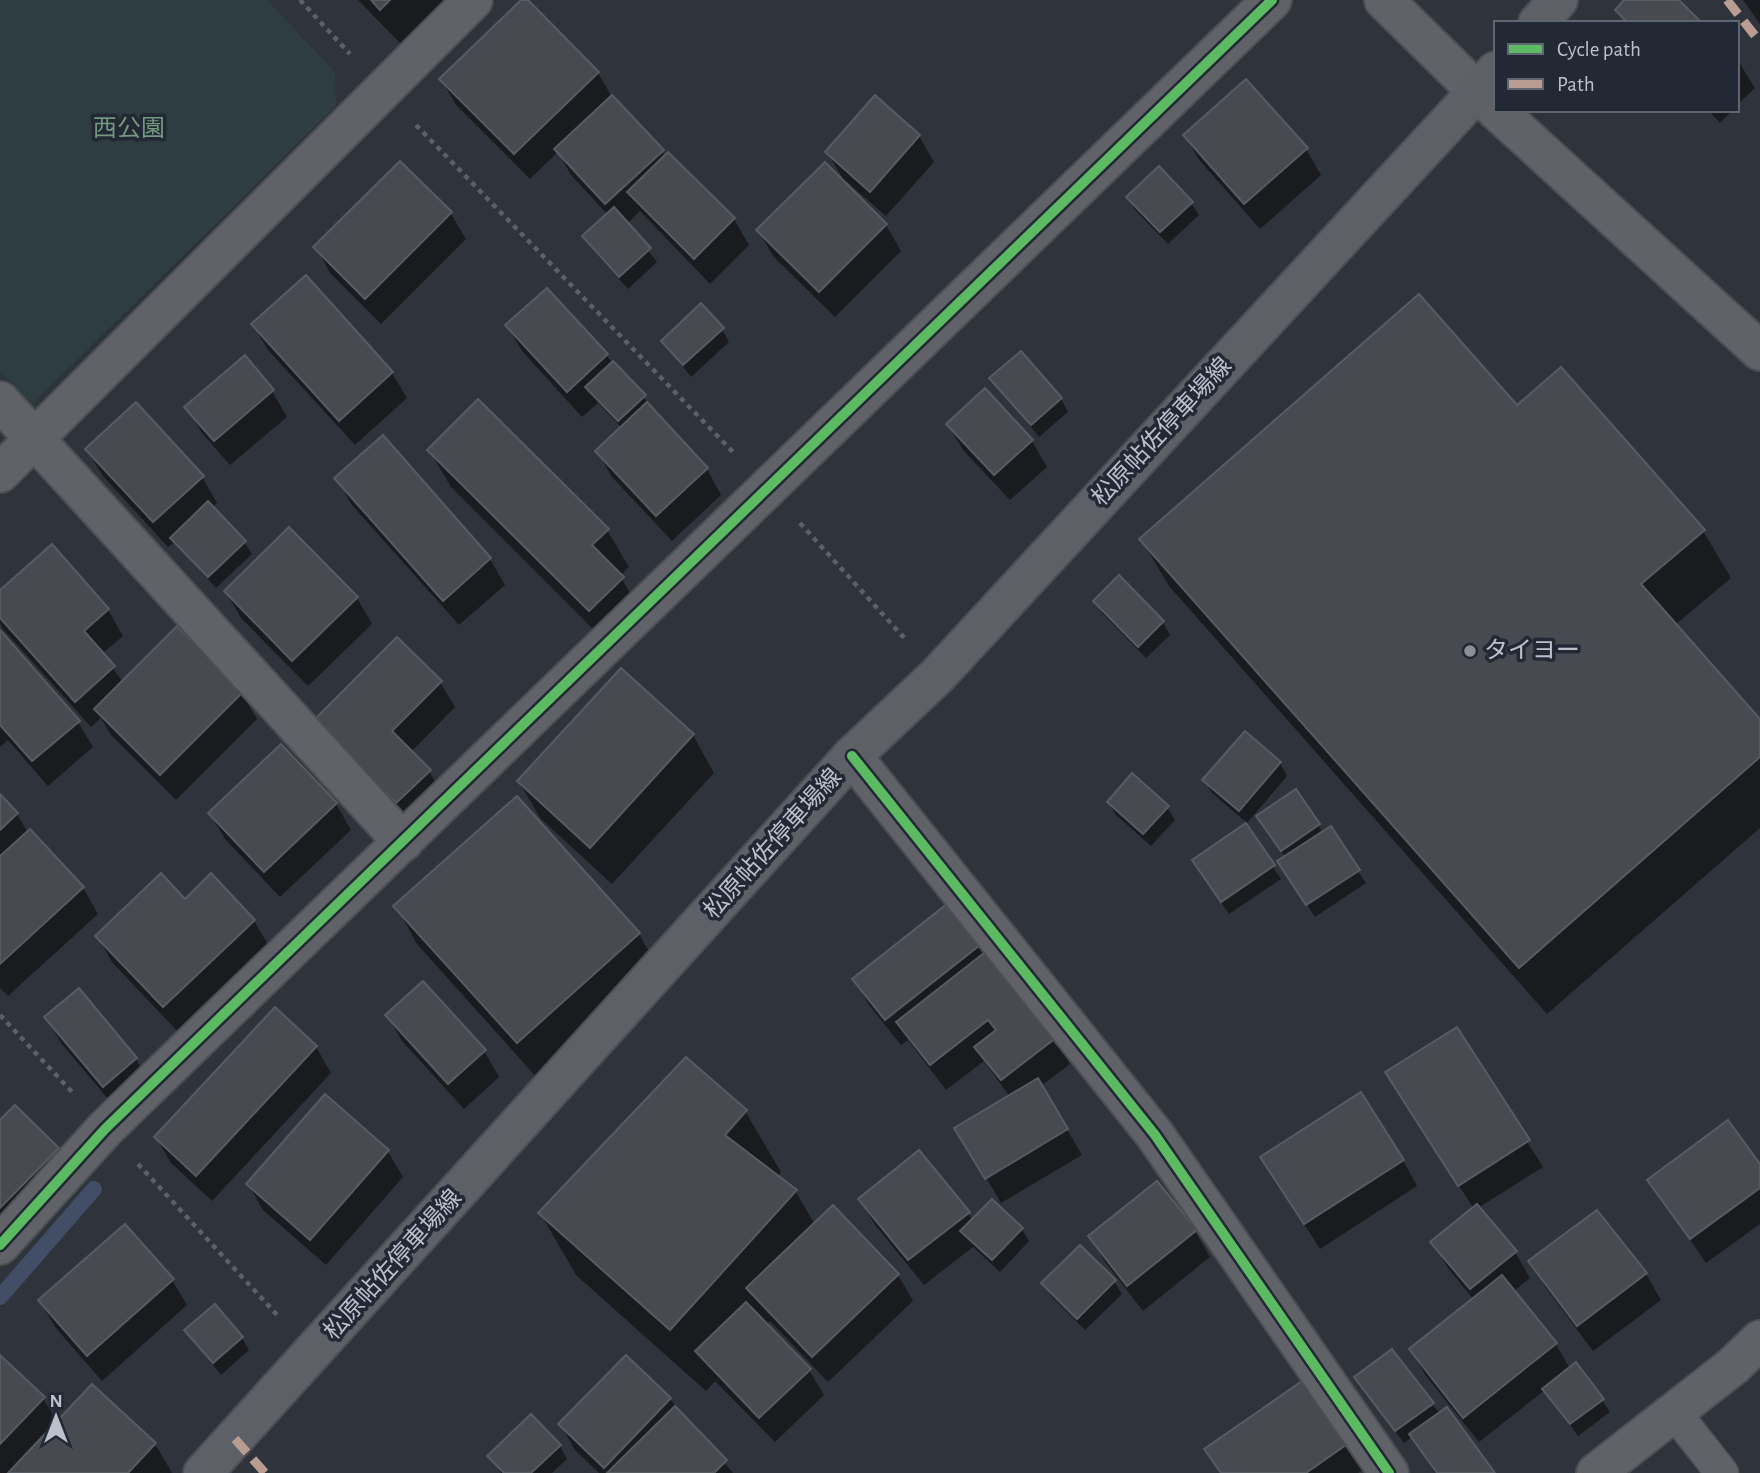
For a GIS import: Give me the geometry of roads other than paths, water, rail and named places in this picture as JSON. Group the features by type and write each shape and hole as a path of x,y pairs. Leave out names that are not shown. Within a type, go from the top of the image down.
{"main road":[{"path":"1540,21 1558,0"},
{"name":"松原帖佐停車場線","path":"203,1473 852,756 938,675 1491,96"}],"street":[{"path":"0,473 473,0"},
{"path":"0,1245 105,1129 1272,0"},
{"path":"1384,0 1491,96"},
{"path":"1508,112 1760,351"},
{"path":"0,401 404,842"},
{"path":"852,756 1156,1135 1389,1473"},
{"path":"1596,1473 1760,1340"}],"lane":[{"path":"1674,1412 1722,1473"}],"waterway":[{"path":"0,1297 94,1189"}],"place":[{"name":"タイヨー","path":"1470,651"}],"park label":[{"name":"西公園","path":"129,129"}]}
